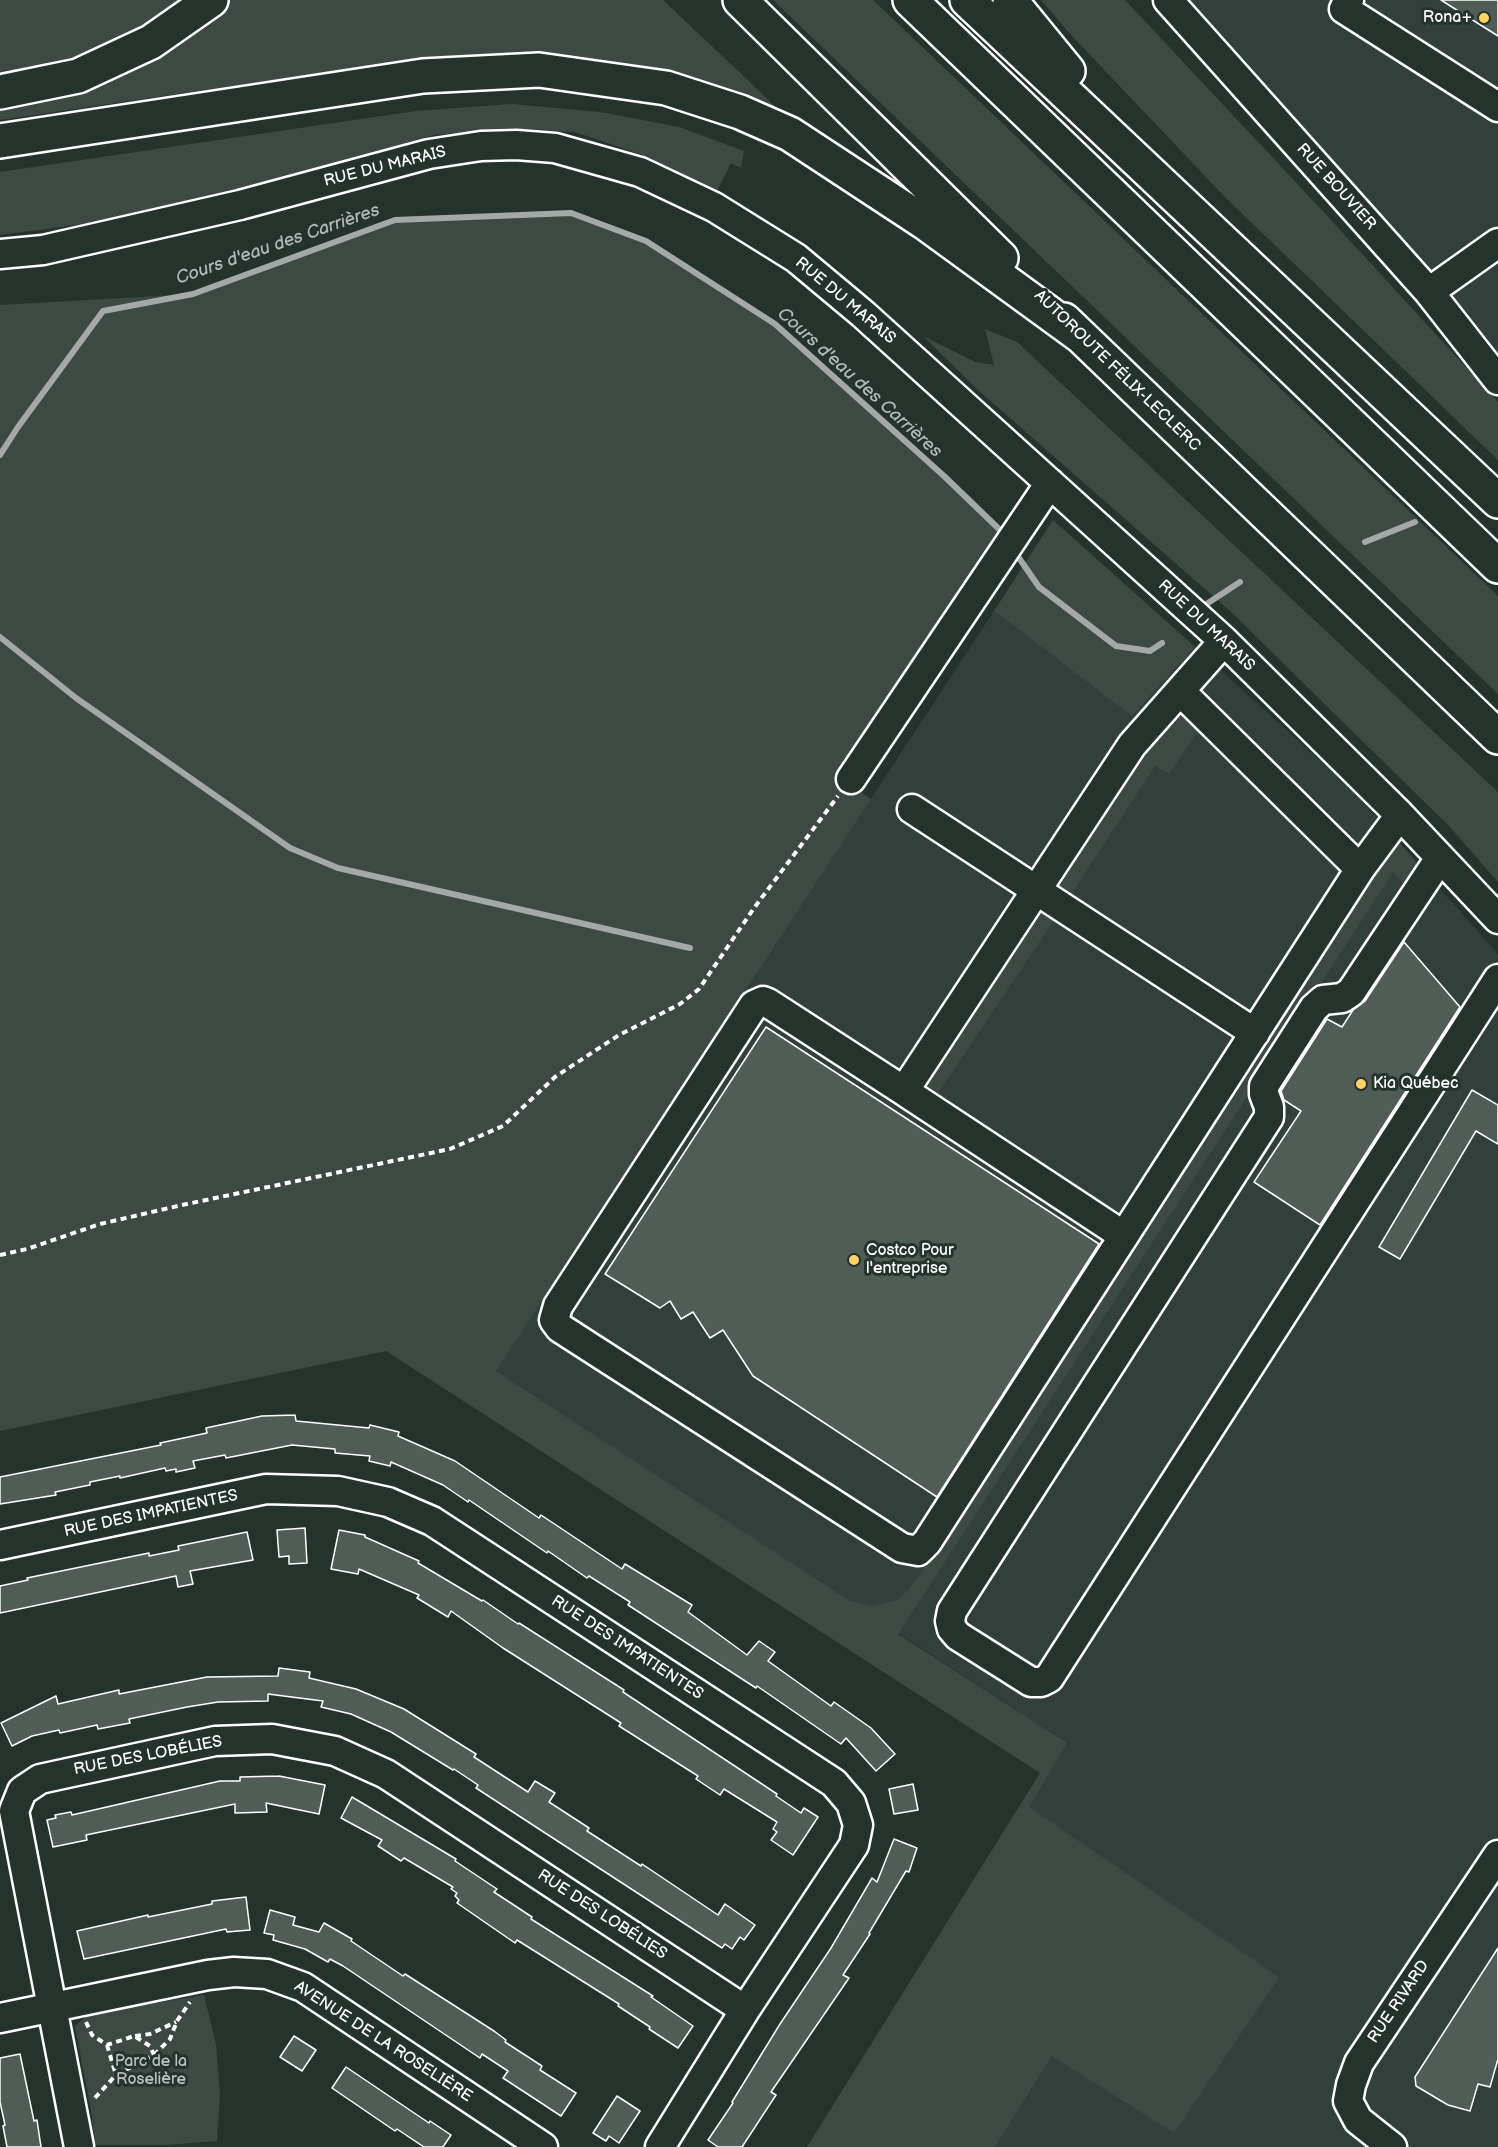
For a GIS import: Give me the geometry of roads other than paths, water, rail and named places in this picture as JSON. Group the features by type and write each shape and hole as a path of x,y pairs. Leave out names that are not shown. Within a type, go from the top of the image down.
{"highway":[{"path":"0,92 78,76 151,42 211,0"},
{"path":"909,0 1498,566"},
{"path":"968,0 1498,501"},
{"path":"1010,0 1152,175"},
{"name":"AUTOROUTE FÉLIX-LECLERC","path":"743,2 1079,335 1498,737"},
{"path":"0,141 423,76 539,70 666,88 740,112 790,134 924,222 1079,335"}],"street":[{"name":"RUE BOUVIER","path":"1168,0 1495,367"},
{"path":"1349,0 1344,9 1498,107"},
{"name":"RUE DU MARAIS","path":"0,254 43,250 240,205 429,154 482,146 516,145 555,148 640,171 714,207 796,258 863,314 1224,641 1400,815 1498,919"},
{"path":"1430,292 1498,243"},
{"path":"851,779 1050,483"},
{"path":"904,1090 1132,745 1224,641"},
{"path":"1180,691 1360,869"},
{"path":"912,809 1255,1033"},
{"path":"1124,1236 904,1090 763,1001 754,1005 558,1306 555,1313 556,1325 902,1548 918,1551 927,1542 1255,1033 1360,869 1400,815"},
{"path":"1440,858 1351,992 1342,998 1323,1000 1314,1008 1264,1086 1269,1117 952,1611 950,1621 952,1629 958,1636 1030,1682 1041,1682 1049,1678 1498,979"},
{"name":"RUE DES IMPATIENTES","path":"0,1545 266,1490 338,1491 388,1502 432,1521 834,1784 851,1803 858,1825 854,1845 660,2147"},
{"name":"RUE DES LOBÉLIES","path":"79,2147 14,1811 22,1791 40,1779 215,1741 272,1739 335,1751 387,1774 746,2010"},
{"name":"RUE RIVARD","path":"1392,2147 1358,2120 1348,2102 1359,2062 1498,1855"},
{"name":"AVENUE DE LA ROSELIÈRE","path":"0,2018 208,1975 234,1972 267,1974 303,1987 543,2147"}],"waterway":[{"name":"Cours d'eau des Carrières","path":"0,455 103,311 193,294 395,220 571,213 646,241 775,324 944,476 1000,530"},
{"name":"Cours d'eau des Carrières","path":"1365,542 1415,522"},
{"name":"Cours d'eau des Carrières","path":"1019,558 1039,587 1116,646 1150,651 1162,643"},
{"name":"Cours d'eau des Carrières","path":"1208,603 1240,582"},
{"path":"0,637 76,698 290,848 338,868 690,948"}],"place":[{"name":"Rona+","path":"1484,18"},
{"name":"Kia Québec","path":"1361,1084"},
{"name":"Costco Pour l'entreprise","path":"854,1260"}],"park label":[{"name":"Parc de la Roselière","path":"151,2071"}]}
